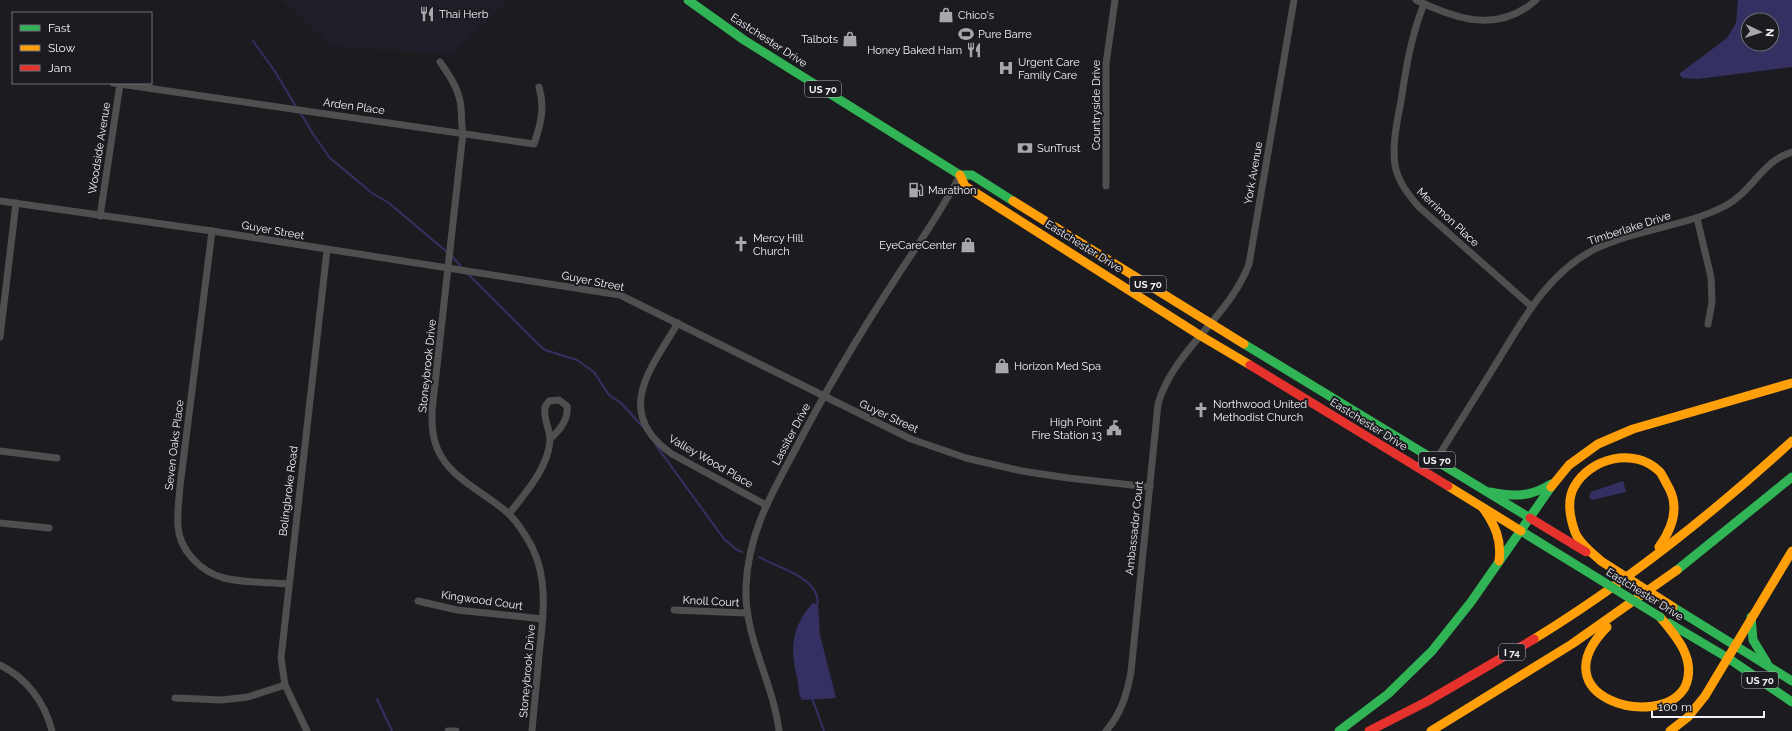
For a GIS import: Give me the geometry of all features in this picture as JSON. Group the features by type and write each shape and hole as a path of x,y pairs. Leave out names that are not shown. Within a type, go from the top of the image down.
{"main road":[{"name":"Eastchester Drive","path":"688,0 744,40 960,175 972,175 1212,324 1490,492 1792,681"},
{"name":"Eastchester Drive","path":"960,175 965,186 1201,336 1271,377 1728,658 1792,702"},
{"path":"1340,731 1373,706 1418,666 1459,619 1554,482 1569,465 1587,450 1620,434 1792,383"},
{"name":"I 74","path":"1369,731 1432,698 1555,625 1710,513 1792,442"},
{"path":"1601,561 1586,547 1575,533 1570,517 1571,498 1577,482 1587,469 1602,460 1618,456 1634,458 1650,464 1667,482 1673,497 1674,513 1671,528 1664,541 1647,560"},
{"name":"I 74","path":"1431,731 1493,694 1622,611 1688,562 1792,477"},
{"path":"1490,492 1509,496 1522,496 1536,493 1554,482"},
{"path":"1483,508 1493,522 1499,537 1501,550 1498,563"},
{"path":"1670,731 1688,717 1697,707 1728,658 1751,616 1792,551"},
{"path":"1595,701 1586,680 1587,657 1597,637 1622,611"},
{"path":"1751,616 1750,625 1753,640 1771,668"},
{"path":"1660,617 1680,642 1688,663 1688,677 1685,690 1678,702 1668,712"}],"street":[{"name":"Countryside Drive","path":"1106,186 1106,64 1115,0"},
{"name":"York Avenue","path":"1201,336 1212,324 1237,289 1249,264 1294,0"},
{"path":"1416,0 1457,18 1472,20 1491,20 1520,11 1536,0"},
{"name":"Merrimon Place","path":"1424,4 1410,46 1395,135 1395,166 1399,179 1407,194 1419,207 1531,306"},
{"name":"Stoneybrook Drive","path":"440,62 452,78 456,90 461,106 463,133 432,412 433,433 437,448 447,466 509,514 532,548 541,571 544,593 543,619 532,731"},
{"name":"Woodside Avenue","path":"100,216 116,84"},
{"name":"Arden Place","path":"123,84 534,144 542,111 543,99 539,87"},
{"name":"Timberlake Drive","path":"1436,460 1531,306 1559,274 1584,255 1612,243 1697,218 1726,206 1738,198 1777,157 1792,152"},
{"name":"Lassiter Drive","path":"779,731 776,709 754,644 746,613 746,587 754,538 766,505 823,396 960,175"},
{"name":"Guyer Street","path":"0,201 100,216 212,230 327,250 449,267 620,295 905,437 966,458 1044,474 1150,487"},
{"path":"0,337 16,203"},
{"path":"1697,218 1711,278 1712,302 1708,324"},
{"name":"Seven Oaks Place","path":"212,230 180,486 178,527 183,545 190,556 211,573 224,578 288,584"},
{"name":"Bolingbroke Road","path":"307,731 285,685 281,658 288,584 327,250"},
{"name":"Valley Wood Place","path":"678,323 647,374 643,384 641,407 647,428 658,444 672,454 766,505"},
{"name":"Ambassador Court","path":"1106,731 1118,714 1128,687 1150,487 1156,416 1161,393 1175,367 1201,336"},
{"path":"509,514 541,469 550,439 562,424 567,413 567,406 559,400 549,401 544,407 544,418 550,439"},
{"path":"0,451 57,458"},
{"path":"0,523 49,528"},
{"name":"Kingwood Court","path":"418,601 457,610 543,619"},
{"name":"Knoll Court","path":"674,610 746,613"},
{"path":"0,665 14,673 36,695 44,709 52,731"},
{"path":"175,698 222,700 248,697 285,685"},
{"path":"448,731 456,731"}],"shaded area":[{"path":"283,0 508,0 453,54 331,46"},
{"path":"1738,0 1792,0 1792,67 1697,79 1683,78 1679,74 1727,38 1736,23"},
{"path":"1623,481 1626,492 1592,500 1589,497 1591,492"},
{"path":"813,603 818,605 820,635 836,698 802,700 799,694 793,650 794,640 800,621 805,612"}],"waterway":[{"path":"253,41 274,70 297,108"},
{"path":"300,112 330,158 372,193 389,203 447,252"},
{"path":"452,256 462,268"},
{"path":"468,274 545,350 577,360 594,372 609,395 621,403 642,426"},
{"path":"655,444 724,539 737,550 742,552"},
{"path":"759,557 797,575 806,581 813,588 817,596 817,606"},
{"path":"812,698 824,731"},
{"path":"377,699 392,731"}],"traffic: fast":[{"path":"688,0 744,40 960,175 972,175 1013,201"},
{"path":"1244,344 1530,518"},
{"path":"1677,570 1792,477"},
{"path":"1490,492 1506,495 1522,495 1529,494 1551,484"},
{"path":"1339,731 1388,694 1432,651 1471,602 1551,487"},
{"path":"1521,531 1586,571"},
{"path":"1586,571 1660,617"},
{"path":"1673,607 1792,681"},
{"path":"1751,617 1753,640 1767,663"},
{"path":"1669,623 1728,658 1792,702"}],"traffic: slow":[{"path":"960,175 965,186 1201,336 1250,365"},
{"path":"1013,201 1244,344"},
{"path":"1551,487 1569,465 1598,444 1633,429 1792,383"},
{"path":"1534,639 1569,617 1668,546 1731,495 1792,441"},
{"path":"1601,561 1586,548 1579,540 1575,532 1571,515 1570,498 1574,487 1581,477 1591,469 1614,459 1638,459 1650,464 1660,472 1669,488 1674,504 1673,519 1668,533 1659,547"},
{"path":"1448,486 1521,531"},
{"path":"1483,508 1497,533 1500,553 1499,561"},
{"path":"1670,731 1688,717 1705,696 1792,551"},
{"path":"1601,561 1673,607"},
{"path":"1431,731 1572,644 1677,570"},
{"path":"1607,627 1589,652 1586,673 1594,689 1610,700 1631,706 1652,706 1672,700 1685,687 1689,667 1687,658 1679,641 1660,617"}],"traffic: jam":[{"path":"1250,365 1448,486"},
{"path":"1530,518 1586,552"},
{"path":"1369,731 1426,702 1534,639"}],"place":[{"name":"Thai Herb","path":"427,14"},
{"name":"Chico's","path":"946,15"},
{"name":"Pure Barre","path":"966,34"},
{"name":"Talbots","path":"850,39"},
{"name":"Honey Baked Ham","path":"974,50"},
{"name":"Urgent Care Family Care","path":"1006,68"},
{"name":"SunTrust","path":"1025,148"},
{"name":"Marathon","path":"916,190"},
{"name":"Mercy Hill Church","path":"741,244"},
{"name":"EyeCareCenter","path":"968,245"},
{"name":"Horizon Med Spa","path":"1002,366"},
{"name":"Northwood United Methodist Church","path":"1201,410"},
{"name":"High Point Fire Station 13","path":"1114,428"}]}
